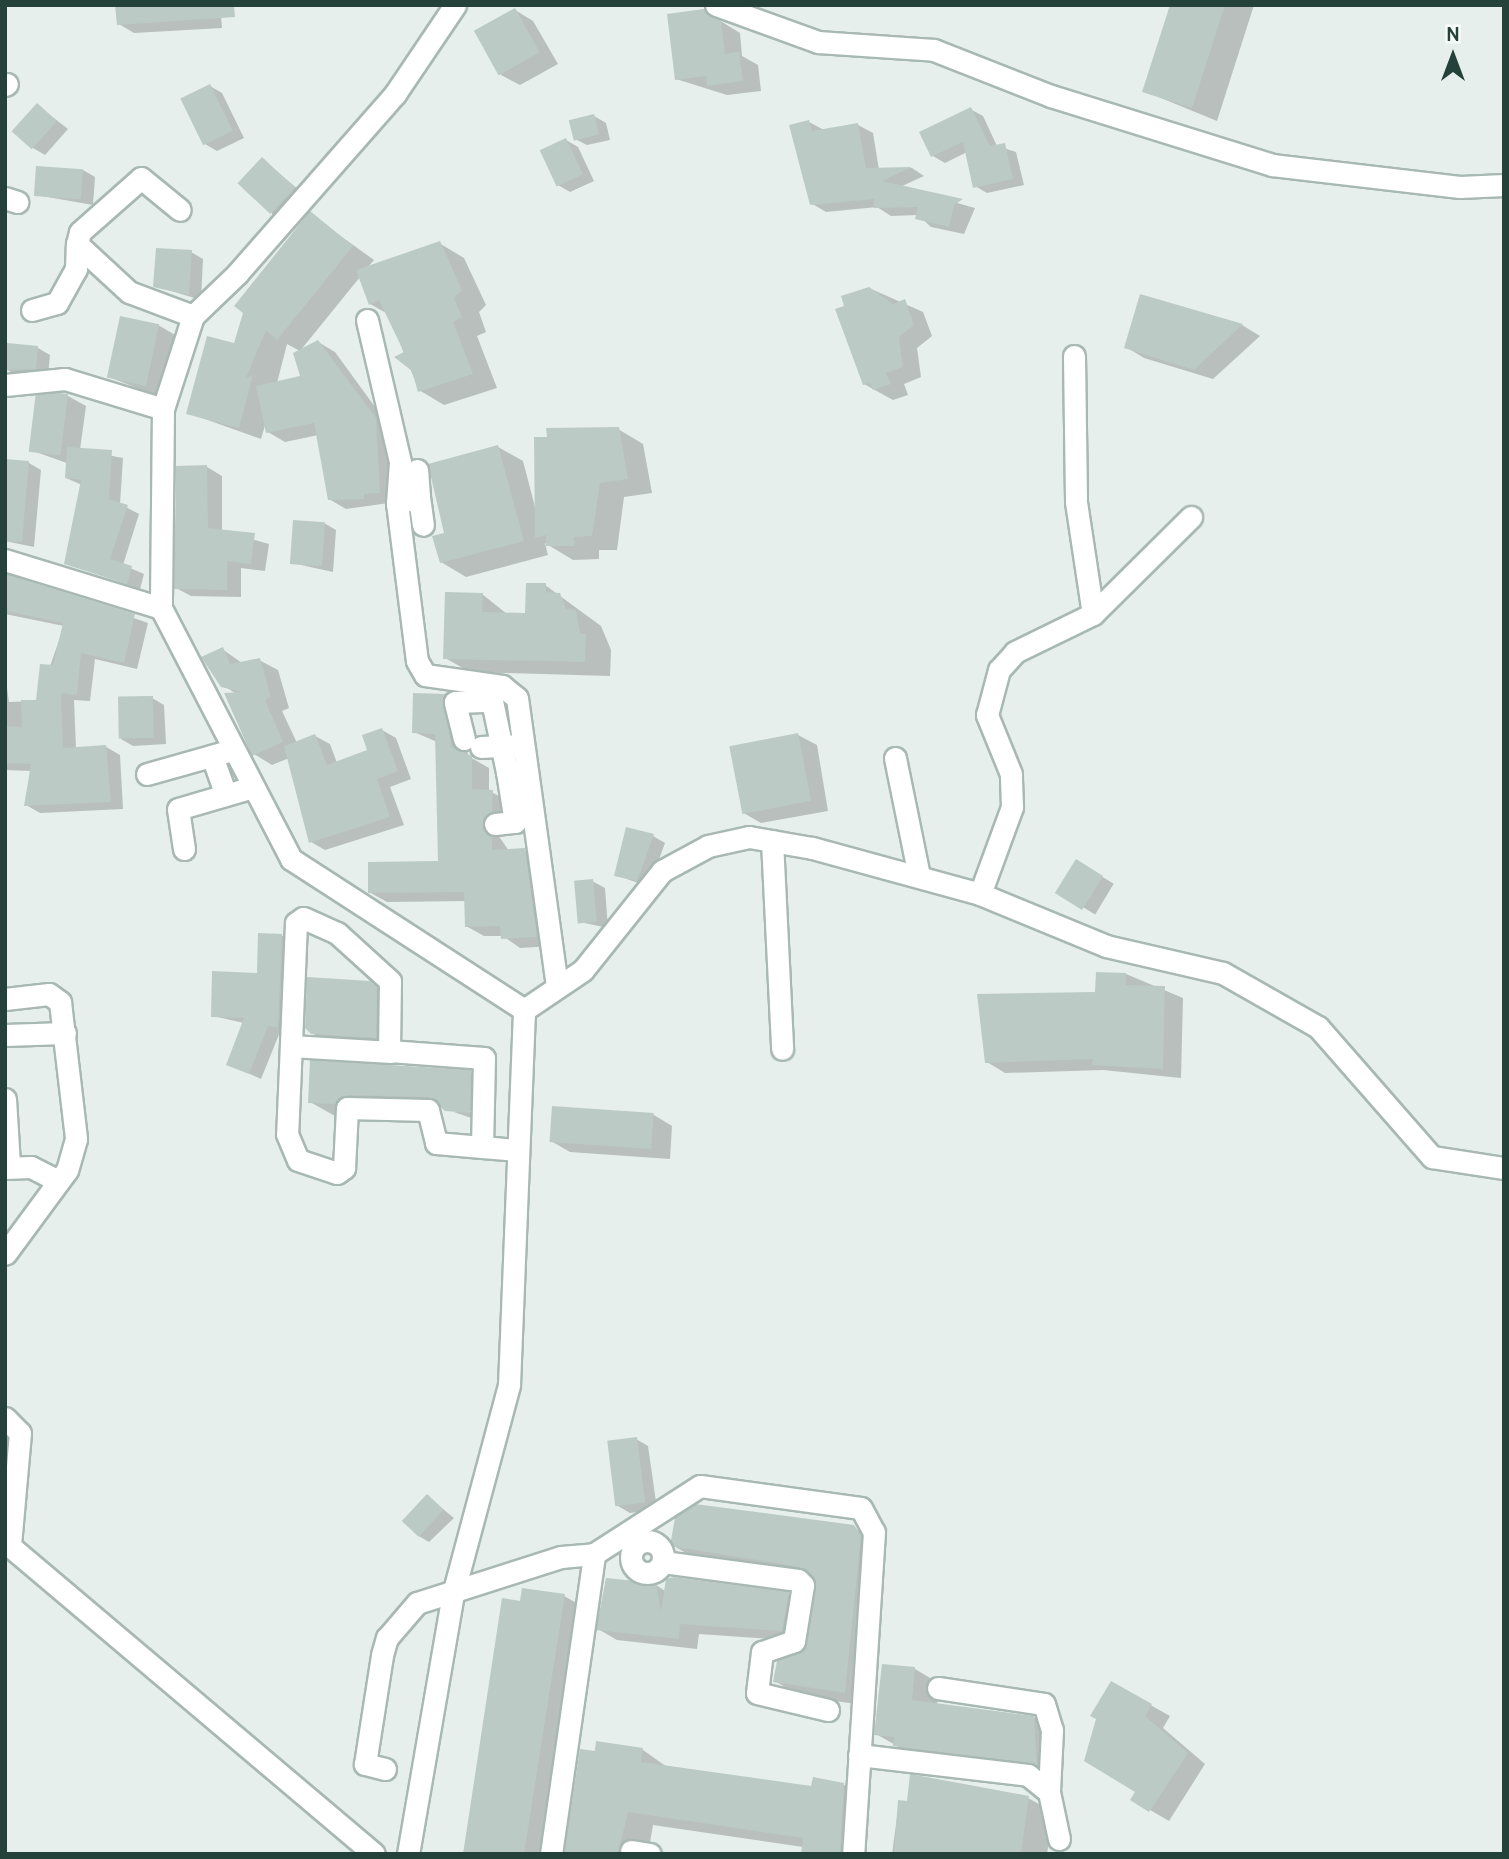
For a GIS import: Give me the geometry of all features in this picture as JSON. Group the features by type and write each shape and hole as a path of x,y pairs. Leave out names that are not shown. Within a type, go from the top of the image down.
{"street":[{"path":"456,5 395,94 238,273 192,316 163,409 162,608 222,753 250,788 291,859 456,956 524,1010"},
{"path":"716,5 818,42 934,50 1051,96 1272,165 1460,187 1504,186"},
{"path":"32,310 57,303 76,269 80,232 141,178 180,210"},
{"path":"77,244 129,292 192,316"},
{"path":"367,320 400,462 397,503 417,660 425,675 502,686 517,698 528,744 557,987"},
{"path":"1074,356 1076,502 1093,614"},
{"path":"5,385 65,379 163,409"},
{"path":"417,470 423,525"},
{"path":"397,503 419,497"},
{"path":"980,894 1012,807 1011,774 987,716 992,683 1015,652 1093,614 1191,517"},
{"path":"5,560 162,608"},
{"path":"495,824 516,820 503,746 492,701 458,699 472,743 503,746 528,744"},
{"path":"498,722 522,718"},
{"path":"147,774 222,753"},
{"path":"222,753 226,795"},
{"path":"895,758 919,876"},
{"path":"507,772 531,769"},
{"path":"184,849 174,812 250,788"},
{"path":"524,1010 583,970 662,871 708,846 749,837 919,876 980,894 1105,946 1223,973 1271,995 1318,1027 1432,1157 1504,1168"},
{"path":"772,841 782,1049"},
{"path":"391,1052 390,981 337,933 303,918 296,923 287,1134 298,1160 337,1173 344,1168 347,1108 428,1110 436,1143 518,1150"},
{"path":"5,999 56,996 65,1033 76,1139 59,1181 5,1254"},
{"path":"408,1854 453,1594 509,1385 524,1010"},
{"path":"5,1035 65,1033"},
{"path":"291,1046 522,1061"},
{"path":"482,1147 484,1058"},
{"path":"5,1099 7,1166 59,1181"},
{"path":"5,1418 20,1433 8,1544 374,1854"},
{"path":"551,1854 601,1550 701,1486 861,1508 874,1532 853,1854"},
{"path":"385,1769 365,1764 387,1638 417,1603 453,1594 561,1558 601,1550 631,1551 652,1541 663,1562 798,1580 803,1585 794,1641 762,1652 757,1693 828,1710"},
{"path":"939,1688 1044,1704 1052,1730 1049,1792 1059,1839"},
{"path":"859,1755 1028,1775 1049,1792"}],"building":[{"path":"115,5 234,5 235,17 117,25"},
{"path":"1170,5 1225,5 1192,108 1142,92"},
{"path":"515,8 540,53 499,75 474,31"},
{"path":"704,9 721,21 725,54 739,52 743,81 707,86 706,76 675,80 667,14"},
{"path":"210,84 233,131 203,145 180,98"},
{"path":"37,103 57,121 32,149 12,131"},
{"path":"971,107 990,146 1005,143 1013,179 973,188 963,142 931,157 919,132"},
{"path":"594,114 599,134 574,141 569,120"},
{"path":"809,120 812,131 858,123 866,168 912,167 882,181 963,199 954,205 949,227 915,219 918,207 874,208 874,199 810,205 789,125"},
{"path":"566,138 583,174 557,187 540,150"},
{"path":"262,157 295,188 270,214 237,183"},
{"path":"36,166 83,169 81,199 34,196"},
{"path":"310,211 353,246 277,340 266,330 246,378 253,375 239,428 186,414 207,336 234,343 243,313 234,306"},
{"path":"440,241 462,290 454,298 462,317 453,322 473,374 418,392 412,371 394,357 404,352 379,300 369,305 356,270"},
{"path":"156,248 192,250 189,295 153,287"},
{"path":"869,287 893,304 905,299 914,325 899,337 903,367 886,373 891,384 873,390 870,383 863,385 835,309 844,306 841,296"},
{"path":"1140,294 1243,324 1194,370 1124,348"},
{"path":"120,316 159,324 146,386 107,378"},
{"path":"318,340 376,418 380,493 364,494 364,499 328,500 314,423 266,433 256,386 300,376 293,353"},
{"path":"7,343 38,346 36,369 5,370"},
{"path":"36,390 68,394 60,456 29,452"},
{"path":"619,427 628,479 600,483 592,536 574,537 575,546 546,546 546,535 535,538 534,437 547,437 546,428"},
{"path":"498,445 524,541 440,563 432,536 444,533 428,464"},
{"path":"67,447 112,450 109,499 128,505 110,559 132,566 127,584 64,564 81,480 65,478"},
{"path":"5,459 29,461 22,542 5,541"},
{"path":"207,465 208,528 255,533 251,564 227,561 227,590 174,589 176,466"},
{"path":"293,520 325,522 322,566 290,564"},
{"path":"5,574 135,614 124,663 81,653 77,695 61,693 63,748 106,745 111,802 24,806 31,764 5,763 5,726 22,727 21,700 36,700 40,664 53,665 63,623 5,611"},
{"path":"526,583 546,583 546,592 560,593 566,609 576,610 580,634 586,634 585,662 443,659 445,592 483,593 482,612 525,613"},
{"path":"223,647 230,664 260,658 271,697 265,700 283,742 252,756 224,693 242,692 221,687 201,657"},
{"path":"413,693 445,694 451,747 472,756 472,789 493,790 492,811 482,825 492,836 492,850 525,848 537,937 501,939 500,926 465,927 464,892 368,893 368,862 438,861 435,734 412,733"},
{"path":"153,696 154,738 119,739 118,697"},
{"path":"382,728 398,771 377,779 390,817 309,843 284,746 315,734 327,765 367,750 362,735"},
{"path":"798,733 811,801 742,814 729,746"},
{"path":"626,827 654,834 637,881 614,876"},
{"path":"1076,859 1103,876 1082,910 1055,893"},
{"path":"593,879 597,922 578,923 574,881"},
{"path":"258,933 282,934 278,1027 268,1026 249,1074 226,1065 244,1018 211,1017 212,971 257,973"},
{"path":"1096,972 1126,973 1126,985 1165,986 1163,1069 1092,1065 1093,1059 985,1063 977,994 1095,992"},
{"path":"307,977 370,981 377,987 376,1038 311,1034 305,1028"},
{"path":"310,1060 471,1070 470,1113 445,1111 428,1097 347,1095 335,1104 308,1103"},
{"path":"552,1106 654,1113 651,1149 549,1142"},
{"path":"637,1437 645,1503 615,1506 607,1441"},
{"path":"427,1494 444,1510 419,1537 402,1521"},
{"path":"695,1504 854,1525 861,1535 845,1693 773,1682 777,1661 807,1644 815,1580 800,1567 670,1546 675,1518"},
{"path":"674,1577 789,1592 782,1631 680,1624 679,1639 596,1630 606,1578 656,1583 661,1611 666,1579"},
{"path":"522,1588 565,1594 524,1854 463,1854 502,1598 520,1601"},
{"path":"882,1664 915,1667 912,1700 1034,1716 1037,1765 893,1746 894,1737 874,1735"},
{"path":"1111,1681 1152,1704 1145,1716 1188,1753 1149,1812 1130,1800 1135,1792 1084,1761 1096,1719 1090,1716"},
{"path":"596,1741 643,1748 641,1762 811,1786 813,1777 844,1783 840,1854 801,1854 803,1838 628,1812 618,1854 564,1854 580,1749 595,1751"},
{"path":"910,1774 1029,1796 1021,1854 894,1854 898,1800 907,1801"}]}
